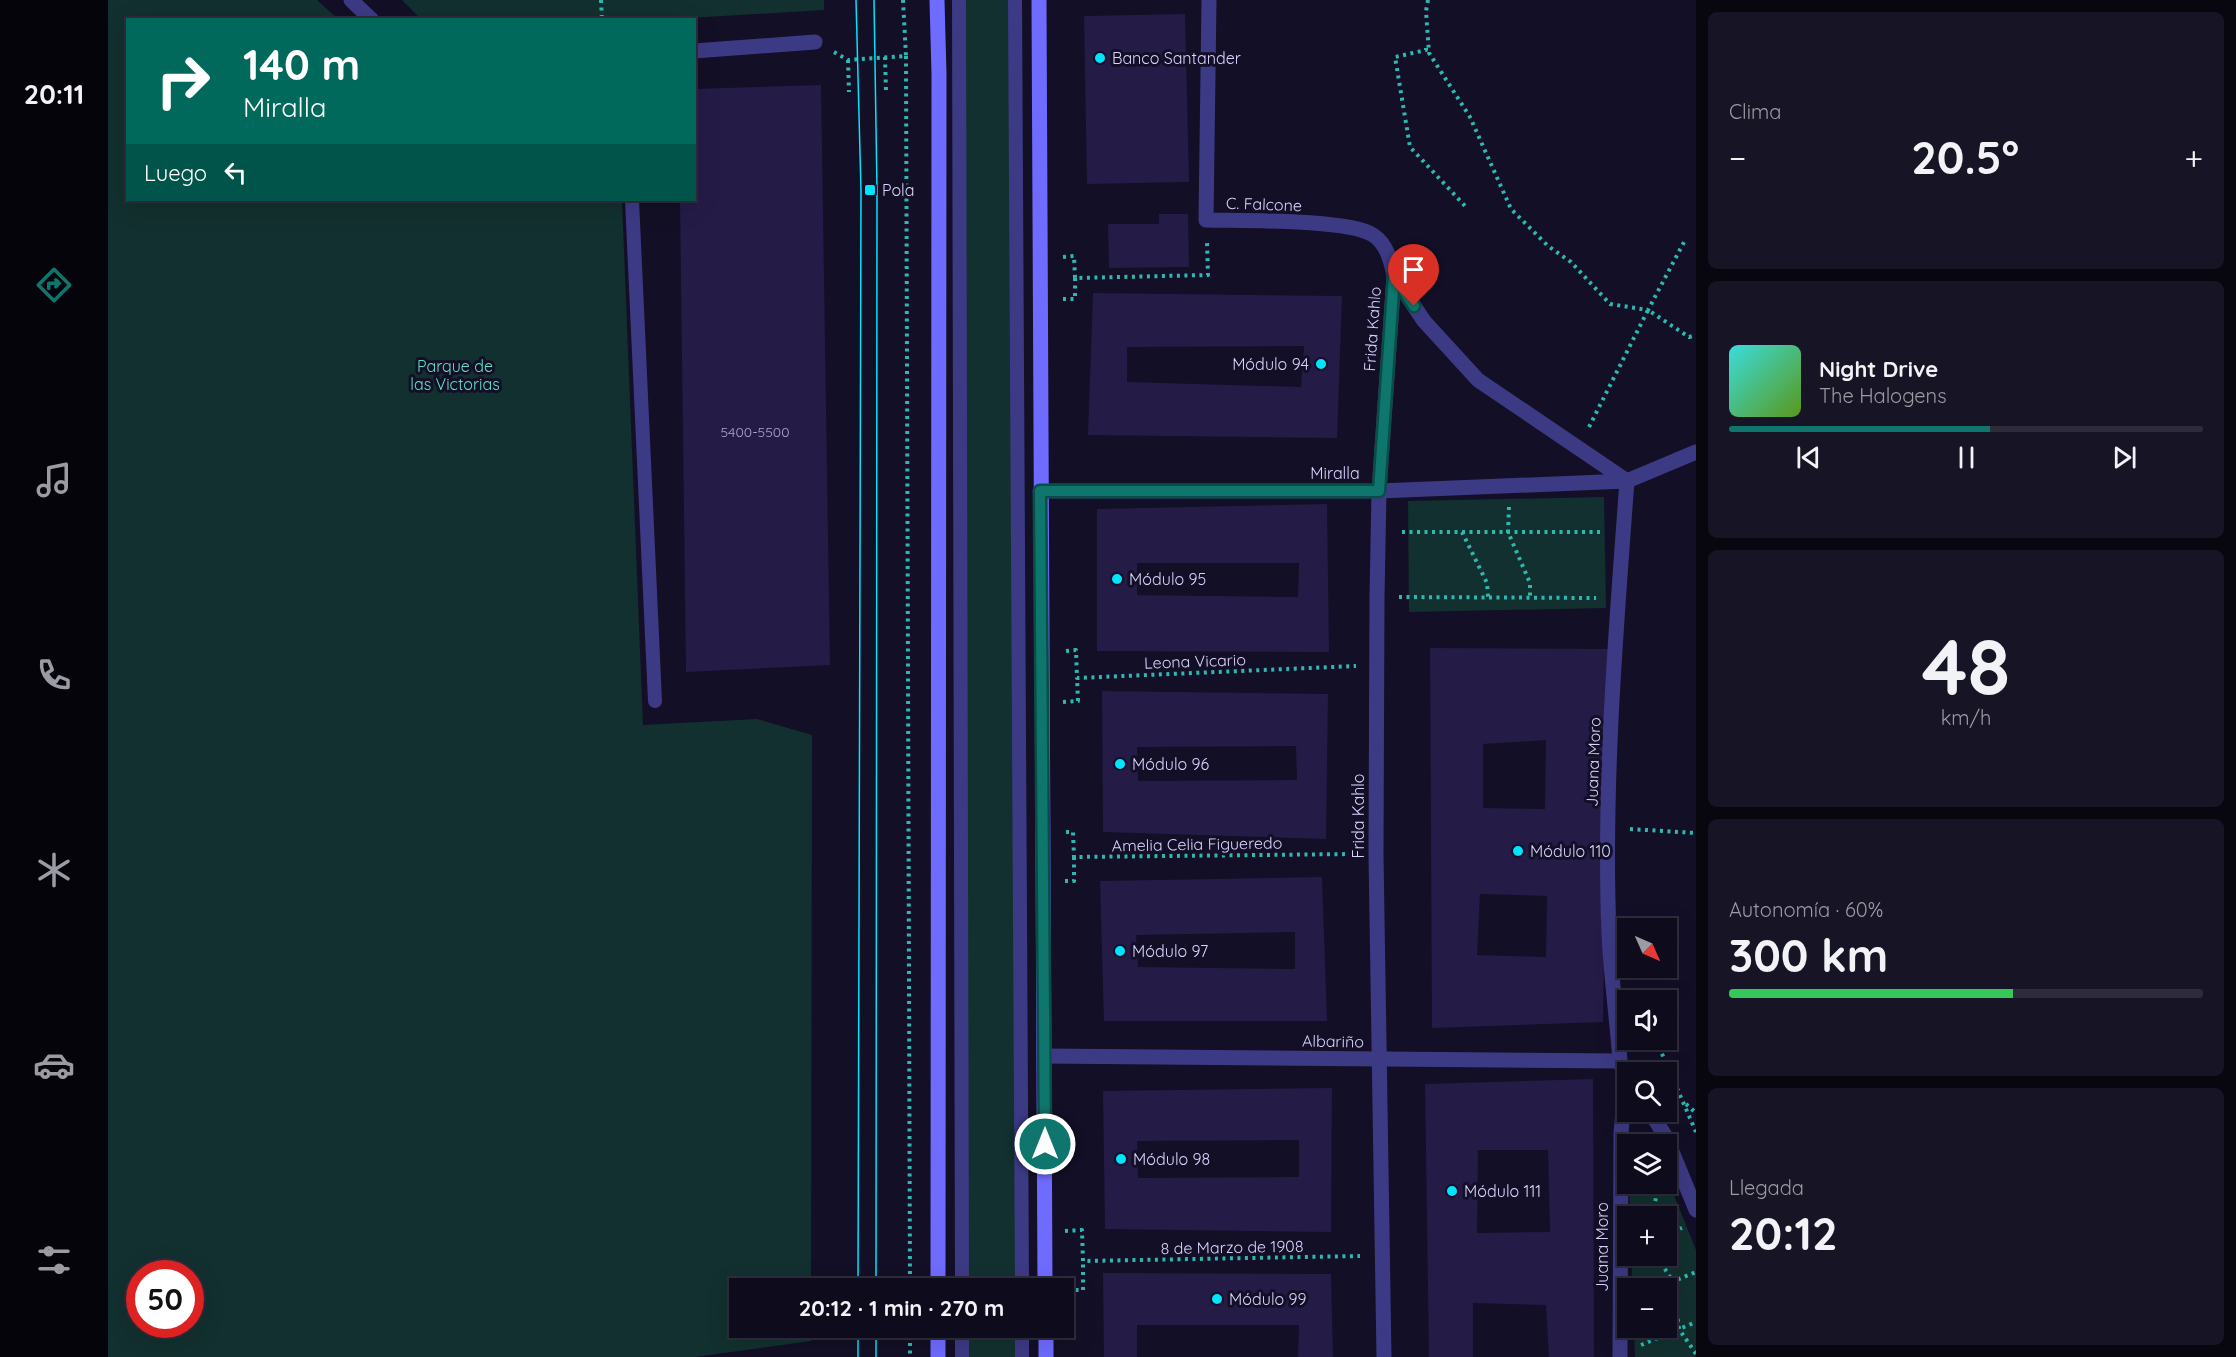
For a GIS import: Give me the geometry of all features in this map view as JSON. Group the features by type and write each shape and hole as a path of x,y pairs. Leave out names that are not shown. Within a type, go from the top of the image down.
{"main road":[{"path":"937,0 939,74 938,1278"},
{"path":"1039,0 1046,1278"},
{"path":"938,1338 938,1357"},
{"path":"1046,1338 1046,1357"}],"street":[{"path":"351,0 370,18"},
{"path":"1206,220 1209,0"},
{"path":"696,51 815,42"},
{"name":"C. Falcone","path":"1206,220 1347,226 1374,236 1390,255 1394,276"},
{"path":"1394,276 1424,321 1478,380 1627,481"},
{"name":"Frida Kahlo","path":"1384,1357 1376,854 1377,597 1379,491 1394,276"},
{"name":"Miralla","path":"1040,491 1379,491 1627,481 1696,452"},
{"name":"Juana Moro","path":"1620,1061 1609,935 1608,828 1618,597 1627,481"},
{"name":"Albariño","path":"1044,1056 1620,1061"},
{"name":"Juana Moro","path":"1620,1355 1621,1122"},
{"path":"1656,1122 1665,1137 1696,1210"}],"lane":[{"path":"959,0 962,1278"},
{"path":"1015,0 1022,1278"},
{"path":"632,201 655,701"},
{"path":"962,1338 962,1357"},
{"path":"1022,1338 1023,1357"}],"path":[{"path":"601,0 602,18"},
{"path":"903,0 906,56 910,1278"},
{"path":"1428,0 1426,50 1395,57 1410,147 1465,206"},
{"path":"1426,11 1429,53 1470,117 1511,209 1548,246 1571,262 1610,304 1648,310 1689,337 1696,335"},
{"path":"815,42 848,60 906,56"},
{"path":"885,57 886,91"},
{"path":"848,60 849,92"},
{"name":"C. Falcone","path":"1039,257 1074,256 1075,278 1208,275 1206,220"},
{"path":"1578,448 1684,242"},
{"path":"1511,485 1508,532 1530,583 1530,598"},
{"path":"1462,532 1487,583 1488,598"},
{"path":"1378,533 1623,532"},
{"path":"1377,597 1618,597"},
{"name":"Leona Vicario","path":"1041,652 1076,650 1077,678 1377,665"},
{"path":"1608,828 1696,834"},
{"name":"Amelia Celia Figueredo","path":"1043,832 1073,832 1074,857 1376,854"},
{"path":"1660,1050 1696,1132"},
{"path":"1683,1102 1696,1113"},
{"path":"1045,1231 1082,1230 1083,1290 1074,1290"},
{"name":"8 de Marzo de 1908","path":"1083,1261 1382,1256"},
{"path":"1677,1280 1696,1272"},
{"path":"1677,1313 1679,1329 1696,1354"},
{"path":"1620,1355 1696,1322"},
{"path":"910,1338 910,1357"}],"green space":[{"name":"Parque de las Victorias","path":"108,0 317,0 337,18 126,18 126,201 622,201 643,725 757,719 812,735 811,1278 729,1278 729,1338 811,1338 811,1341 695,1357 108,1357"},
{"path":"402,0 824,0 824,10 690,18 420,18"},
{"path":"959,0 1015,0 1022,1278 962,1278"},
{"path":"1604,497 1606,608 1409,612 1408,501"},
{"path":"1629,1194 1673,1194 1696,1250 1696,1357 1635,1357 1634,1338 1677,1338 1677,1278 1632,1278 1632,1266 1677,1266 1677,1206 1630,1206"},
{"path":"962,1338 1022,1338 1022,1357 962,1357"}],"building":[{"path":"1185,14 1189,182 1087,184 1084,16"},
{"path":"821,85 830,665 686,672 680,201 696,201 696,89"},
{"path":"1159,214 1188,214 1189,267 1109,268 1108,224 1159,224"},
{"name":"Módulo 94","path":"1093,293 1342,296 1337,438 1088,435","holes":["1304,346 1301,387 1127,382 1127,347"]},
{"name":"Módulo 95","path":"1327,504 1329,652 1097,651 1097,509","holes":["1137,563 1299,563 1298,597 1137,595"]},
{"name":"Módulo 110","path":"1430,648 1609,649 1603,1022 1432,1028","holes":["1546,740 1545,809 1483,808 1483,744","1480,894 1547,896 1546,957 1477,955"]},
{"name":"Módulo 96","path":"1102,691 1328,694 1326,839 1103,832","holes":["1296,746 1297,780 1138,781 1137,747"]},
{"name":"Módulo 97","path":"1322,877 1327,1021 1104,1021 1100,881","holes":["1295,932 1295,969 1138,967 1136,935"]},
{"name":"Módulo 111","path":"1593,1079 1594,1357 1549,1357 1546,1305 1473,1303 1473,1357 1429,1357 1425,1084","holes":["1478,1150 1548,1150 1550,1232 1477,1233"]},
{"name":"Módulo 98","path":"1332,1088 1331,1232 1105,1229 1103,1091","holes":["1299,1140 1299,1177 1138,1178 1137,1141"]},
{"name":"Módulo 99","path":"1103,1273 1331,1274 1333,1357 1298,1357 1299,1325 1137,1325 1137,1357 1104,1357"}],"tram line":[{"path":"856,0 861,191 858,1278"},
{"path":"874,0 877,189 876,1278"},
{"path":"858,1338 858,1357"},
{"path":"876,1338 876,1357"}],"place":[{"name":"Banco Santander","path":"1100,58"},
{"name":"Pola","path":"870,190"},
{"name":"Módulo 94","path":"1321,364"},
{"name":"Módulo 95","path":"1117,579"},
{"name":"Módulo 96","path":"1120,764"},
{"name":"Módulo 110","path":"1518,851"},
{"name":"Módulo 97","path":"1120,951"},
{"name":"Módulo 98","path":"1121,1159"},
{"name":"Módulo 111","path":"1452,1191"},
{"name":"Módulo 99","path":"1217,1299"}],"route":[{"path":"1045,1144 1040,491 1379,491 1394,276 1414,306"}]}
